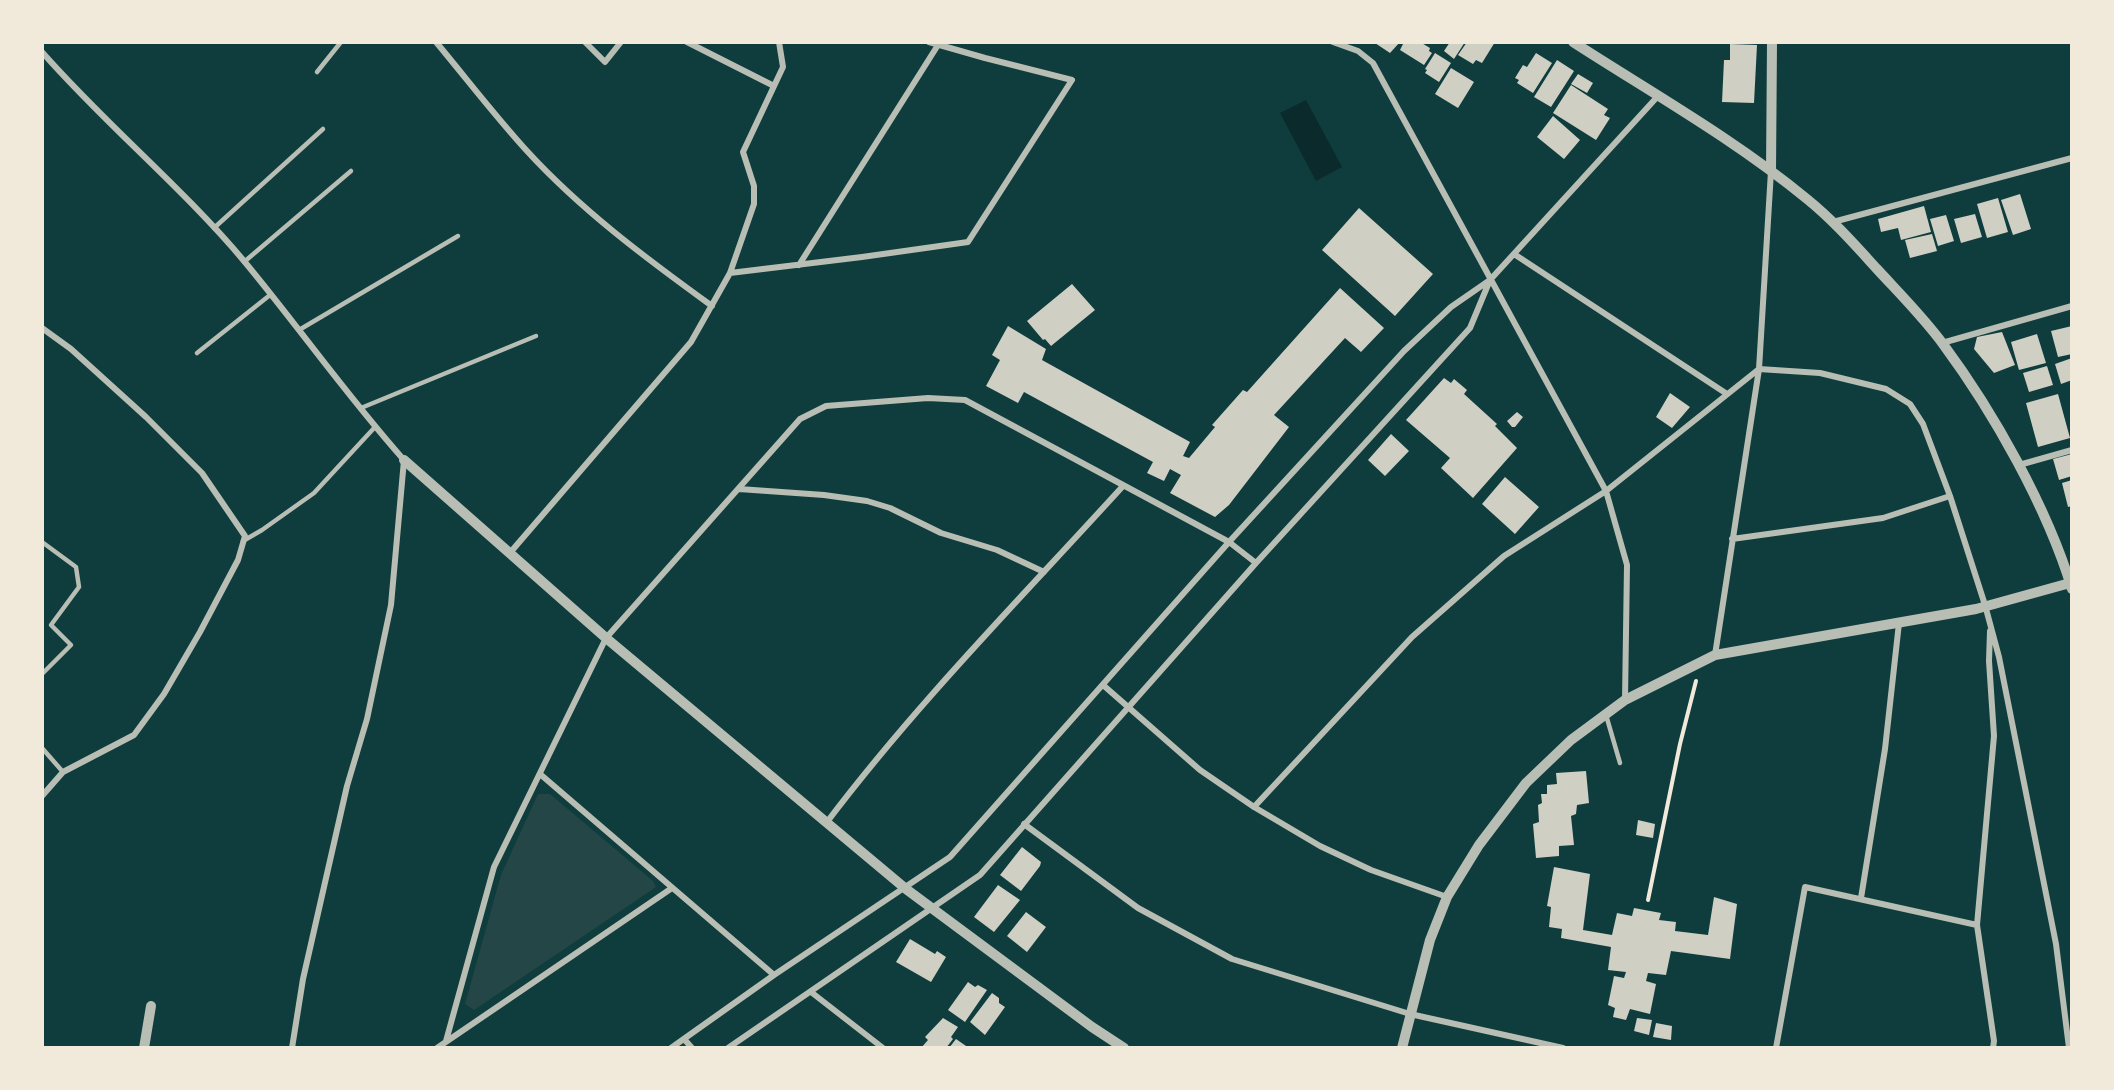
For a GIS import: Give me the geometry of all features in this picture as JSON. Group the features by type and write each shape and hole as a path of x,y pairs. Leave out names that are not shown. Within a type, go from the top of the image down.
{"street":[{"path":"436,42 527,151 577,200 651,261 712,306"},
{"path":"585,42 605,62 621,42"},
{"path":"687,42 774,86"},
{"path":"509,554 691,342 730,273 754,204 754,186 743,152 783,67 779,42"},
{"path":"730,273 968,242 1072,80 929,42"},
{"path":"1333,42 1358,51 1373,63 1606,491 1627,565 1625,700"},
{"path":"1402,1048 1430,940 1447,897 1479,845 1526,783 1571,740 1625,700 1715,655 1976,609 2071,585 2046,522 2019,465 1983,403 1942,343 1833,222 1733,142 1573,42"},
{"path":"1715,655 1759,369 1771,171 1772,42"},
{"path":"799,265 938,45"},
{"path":"42,52 214,228 244,262 375,427 404,459 606,638 906,889 1092,1027 1124,1048"},
{"path":"671,1048 774,975 906,889 950,857 1229,542 1404,351 1451,307 1490,280 1658,96"},
{"path":"1833,222 2072,158"},
{"path":"1514,254 1727,394"},
{"path":"728,1048 980,875 1256,563 1470,328 1490,280"},
{"path":"1942,343 2072,306"},
{"path":"42,328 71,349 146,417 202,473 244,536 238,560 200,632 164,694 134,735 63,772 42,796"},
{"path":"1254,807 1412,636 1504,556 1606,491 1759,369 1820,373 1886,389 1910,404 1923,424 1950,496 1985,605 2056,944 2069,1048"},
{"path":"446,1041 494,867 606,638 800,419 826,406 928,398 965,400 1229,542 1256,563"},
{"path":"2019,465 2072,450"},
{"path":"292,1048 306,968 347,786 367,719 391,605 404,459"},
{"path":"827,822 905,725 1123,486"},
{"path":"739,489 824,495 867,501 890,508 941,533 997,550 1044,572"},
{"path":"1732,538 1883,518 1950,496"},
{"path":"1861,898 1885,749 1899,623"},
{"path":"1990,624 1989,660 1994,736 1977,925 1994,1041 1993,1048"},
{"path":"1103,685 1200,770 1254,807 1320,846 1371,870 1447,897"},
{"path":"540,774 774,975"},
{"path":"1024,824 1138,908 1232,959 1410,1014 1540,1046 1563,1048"},
{"path":"1776,1048 1805,886 1977,925"},
{"path":"437,1048 672,888"},
{"path":"811,992 883,1048"},
{"path":"144,1048 151,1006"},
{"path":"684,1039 692,1048"}],"lane":[{"path":"317,72 341,42"},
{"path":"214,228 323,129"},
{"path":"244,262 351,171"},
{"path":"299,330 458,236"},
{"path":"197,353 270,295"},
{"path":"361,408 536,336"},
{"path":"243,541 314,492 375,427"},
{"path":"42,542 76,567 79,587 51,625 71,645 42,674"},
{"path":"1606,715 1620,763"},
{"path":"42,748 63,772"}],"path":[{"path":"1648,900 1680,744 1698,675"}],"shaded area":[{"path":"1306,100 1342,167 1316,181 1280,113"},
{"path":"538,794 550,794 653,881 656,887 474,1010 465,1004 501,875"}],"building":[{"path":"1376,42 1400,42 1390,53"},
{"path":"1404,42 1420,42 1430,48 1429,51 1432,53 1424,65 1400,50"},
{"path":"1450,42 1465,42 1454,59 1444,51"},
{"path":"1467,42 1495,42 1482,63 1476,60 1473,64 1458,55"},
{"path":"1730,44 1757,45 1754,103 1722,102 1724,60 1730,60"},
{"path":"1435,53 1451,63 1439,82 1425,73"},
{"path":"1536,53 1552,63 1533,93 1517,83 1519,80 1515,78 1523,65 1527,67"},
{"path":"1557,60 1574,71 1551,107 1534,97"},
{"path":"1451,68 1474,82 1458,108 1435,94"},
{"path":"1578,74 1593,83 1587,93 1571,84"},
{"path":"1571,85 1608,109 1604,115 1610,118 1596,140 1553,113"},
{"path":"1553,116 1580,140 1564,159 1537,137"},
{"path":"2020,194 2031,229 2013,235 2001,200"},
{"path":"1998,198 2008,232 1987,238 1977,204"},
{"path":"1924,206 1931,232 1901,240 1898,228 1881,232 1878,219"},
{"path":"1359,208 1433,274 1395,316 1322,250"},
{"path":"1975,214 1982,237 1961,243 1954,219"},
{"path":"1946,215 1954,241 1938,246 1930,219"},
{"path":"1932,234 1937,251 1910,258 1905,240"},
{"path":"1072,284 1095,310 1051,346 1027,321"},
{"path":"1340,288 1384,328 1361,352 1345,338 1274,415 1289,427 1229,505 1215,517 1170,493 1181,475 1170,469 1164,481 1147,473 1153,462 1024,392 1018,403 986,386 1000,360 992,355 1008,326 1046,349 1042,360 1190,442 1183,456 1189,458 1215,427 1212,425 1243,390 1247,392"},
{"path":"2072,326 2072,354 2058,357 2051,331"},
{"path":"2002,332 2015,365 1994,373 1974,349 1977,337"},
{"path":"2037,334 2046,363 2019,370 2011,342"},
{"path":"2072,358 2072,380 2061,384 2055,364"},
{"path":"2047,366 2053,385 2029,392 2023,373"},
{"path":"1444,378 1451,383 1454,379 1467,390 1464,394 1497,424 1495,426 1517,448 1473,498 1441,468 1450,458 1406,420"},
{"path":"1670,393 1690,407 1672,428 1656,417"},
{"path":"2058,394 2070,438 2038,447 2026,403"},
{"path":"1517,412 1523,417 1515,427 1512,427 1507,421"},
{"path":"1391,434 1409,451 1385,476 1368,460"},
{"path":"2072,454 2072,476 2059,480 2053,459"},
{"path":"1505,477 1539,507 1515,534 1482,504"},
{"path":"2072,480 2072,506 2068,507 2062,483"},
{"path":"1586,771 1589,803 1577,805 1576,814 1571,816 1574,845 1559,846 1559,856 1536,858 1533,824 1539,822 1538,805 1542,803 1541,794 1547,794 1547,785 1557,784 1556,773"},
{"path":"1638,820 1655,824 1653,838 1636,835"},
{"path":"1022,847 1041,862 1021,891 1000,875"},
{"path":"1554,867 1590,874 1583,930 1612,935 1617,913 1632,916 1634,908 1661,913 1659,920 1676,922 1675,931 1708,935 1714,897 1737,904 1730,959 1671,951 1666,975 1648,973 1646,981 1656,984 1650,1014 1630,1009 1626,1020 1613,1017 1615,1008 1608,1005 1614,976 1624,978 1626,972 1608,970 1611,947 1561,938 1562,929 1549,927 1551,907 1547,906"},
{"path":"998,885 1020,900 994,932 974,917"},
{"path":"1026,912 1046,927 1027,952 1007,936"},
{"path":"910,939 935,954 937,951 946,957 931,982 896,962"},
{"path":"968,982 975,987 978,985 987,990 965,1022 948,1010"},
{"path":"992,993 1005,1007 985,1035 970,1022"},
{"path":"943,1018 958,1027 951,1037 953,1039 946,1048 921,1048 928,1040 925,1037"},
{"path":"1637,1018 1652,1020 1649,1035 1634,1031"},
{"path":"1656,1023 1672,1026 1671,1040 1653,1037"},
{"path":"956,1039 969,1048 949,1048"}]}
